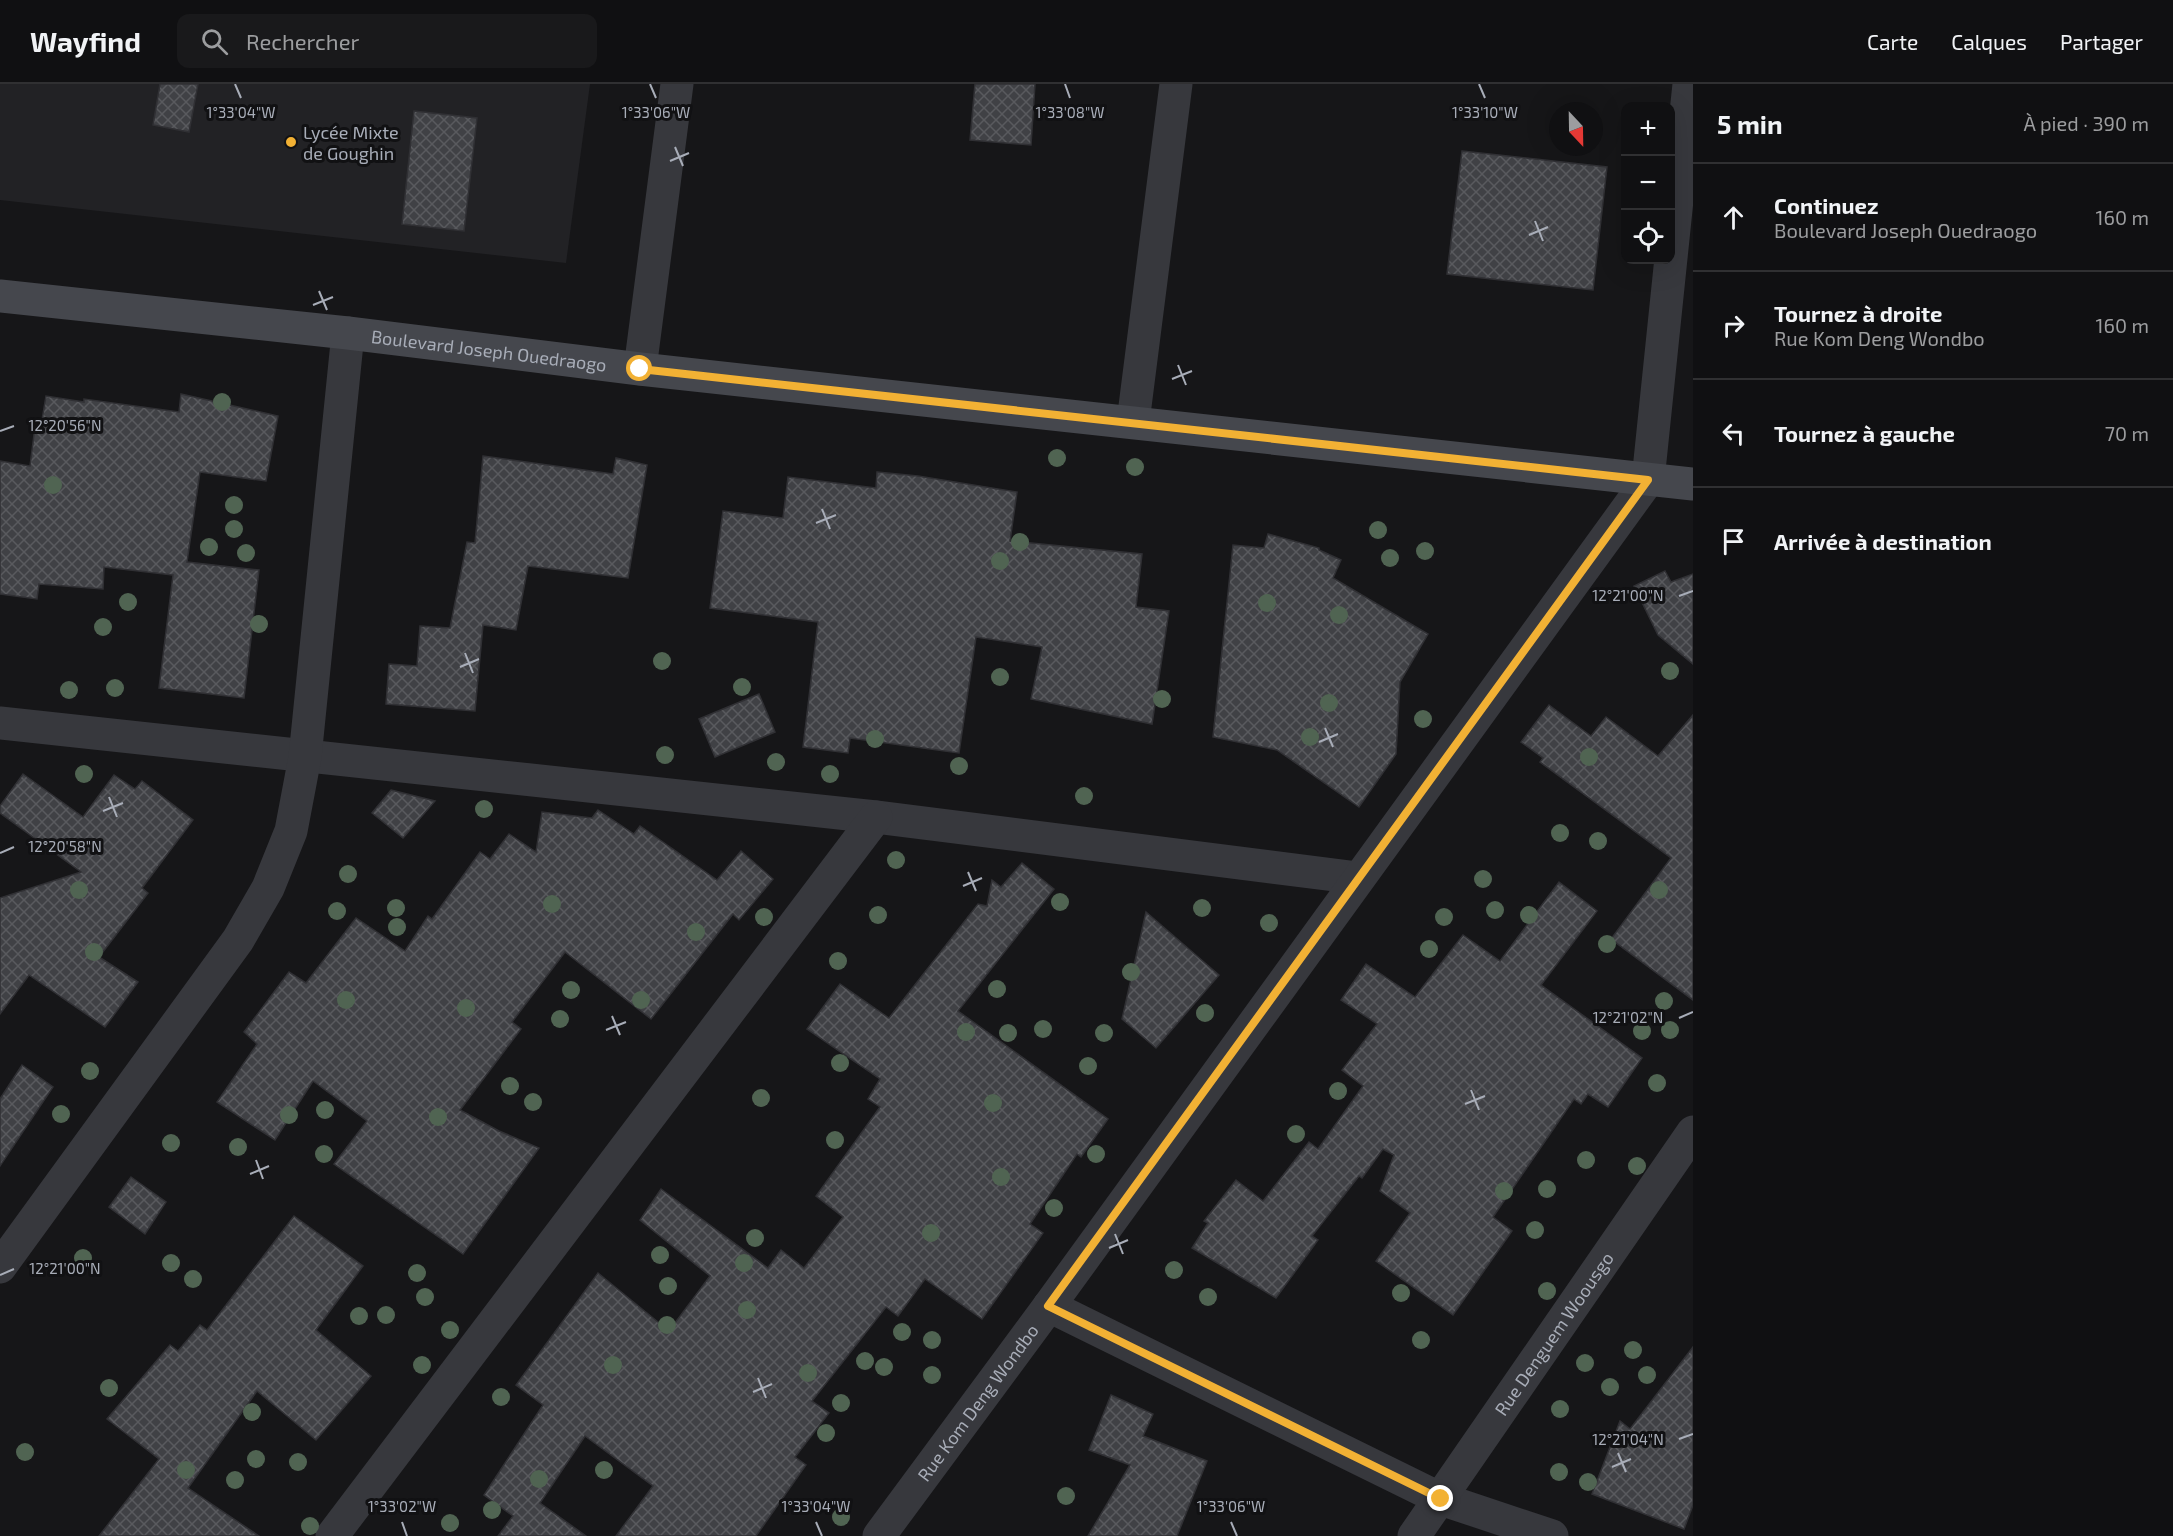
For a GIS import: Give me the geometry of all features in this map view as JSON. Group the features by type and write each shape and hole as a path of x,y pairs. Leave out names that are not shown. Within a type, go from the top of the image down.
{"street":[{"path":"640,369 676,84"},
{"path":"1133,422 1176,84"},
{"path":"1648,480 1689,84"},
{"name":"Boulevard Joseph Ouedraogo","path":"0,296 348,333 640,369 1693,484"},
{"path":"0,1267 238,940 268,888 291,831 305,757 348,333"},
{"name":"Rue Kom Deng Wondbo","path":"879,1536 1648,480"},
{"path":"0,723 876,817 1358,878"},
{"path":"332,1536 876,817"},
{"name":"Rue Denguem Woousgo","path":"1414,1536 1693,1131"},
{"path":"1048,1306 1441,1499 1552,1536"}],"shaded area":[{"name":"Lycée Mixte de Goughin","path":"0,84 590,84 566,263 0,200"}],"building":[{"path":"160,84 198,84 189,132 153,125"},
{"path":"975,84 1035,84 1031,145 970,140"},
{"path":"414,111 477,118 464,231 402,224"},
{"path":"1462,151 1607,167 1593,290 1447,274"},
{"path":"181,394 278,416 266,481 200,472 187,562 259,570 244,698 159,688 173,575 104,567 103,589 39,584 37,599 0,594 0,461 30,466 36,419 42,420 46,396 179,412"},
{"path":"483,456 613,474 616,458 647,465 628,578 528,566 516,630 483,625 475,711 386,704 389,664 417,666 420,626 450,628 467,542 475,543"},
{"path":"877,472 918,476 1017,492 1010,541 1142,554 1136,607 1169,611 1152,724 1031,699 1042,647 976,637 959,753 850,738 848,753 803,747 818,622 710,608 723,511 783,518 788,477 876,488"},
{"path":"1268,534 1319,548 1341,560 1333,578 1428,634 1400,682 1396,754 1359,807 1277,750 1213,737 1233,545 1264,548"},
{"path":"1665,571 1671,582 1693,574 1693,664 1658,635 1634,586"},
{"path":"759,694 775,732 715,757 699,719"},
{"path":"1549,705 1591,736 1606,717 1658,756 1693,715 1693,1000 1611,939 1671,858 1540,762 1543,758 1521,742"},
{"path":"23,774 83,817 114,775 135,789 142,781 193,820 142,888 148,893 99,957 138,982 105,1027 29,975 0,1014 0,898 81,872 0,813 0,806"},
{"path":"391,790 435,801 403,838 372,813"},
{"path":"598,810 634,834 640,826 717,880 741,851 773,879 739,920 733,914 651,1019 565,952 512,1022 521,1029 460,1110 499,1131 539,1148 463,1254 334,1164 367,1121 313,1081 275,1140 217,1102 257,1044 244,1032 289,972 306,983 356,918 405,951 428,916 432,919 480,852 490,859 509,834 536,852 542,812 592,818"},
{"path":"1022,863 1054,889 958,1011 1108,1119 1081,1157 1077,1154 1030,1224 1043,1233 982,1319 925,1279 898,1316 886,1307 812,1401 829,1413 795,1457 806,1465 756,1536 616,1536 653,1486 585,1436 540,1503 586,1536 498,1536 513,1516 484,1495 543,1405 516,1385 598,1273 669,1331 710,1276 640,1220 661,1189 768,1268 781,1250 804,1268 843,1217 816,1196 880,1107 868,1099 880,1079 807,1029 840,984 889,1018 978,904 987,906 992,880 1001,887"},
{"path":"1559,882 1597,911 1541,985 1642,1058 1608,1107 1588,1094 1581,1104 1574,1099 1493,1217 1512,1231 1453,1315 1376,1261 1410,1213 1380,1191 1394,1155 1383,1149 1362,1178 1359,1176 1312,1236 1318,1240 1276,1298 1192,1248 1208,1223 1204,1221 1236,1180 1263,1201 1309,1142 1318,1149 1363,1086 1342,1070 1377,1024 1341,1000 1366,964 1415,997 1463,935 1500,961"},
{"path":"1146,912 1219,975 1156,1048 1122,1019"},
{"path":"22,1065 53,1087 0,1166 0,1099"},
{"path":"131,1177 166,1202 145,1234 109,1207"},
{"path":"294,1216 363,1266 316,1330 371,1376 316,1440 257,1391 188,1488 259,1536 99,1536 159,1459 107,1419 170,1345 178,1351 200,1325 207,1330"},
{"path":"1693,1347 1693,1505 1684,1529 1592,1494 1620,1421 1630,1429"},
{"path":"1111,1395 1153,1414 1143,1436 1207,1461 1177,1536 1088,1536 1130,1465 1089,1450"}],"place":[{"name":"Lycée Mixte de Goughin","path":"291,142"}],"route":[{"path":"640,369 1648,480 1048,1306 1441,1499"}]}
